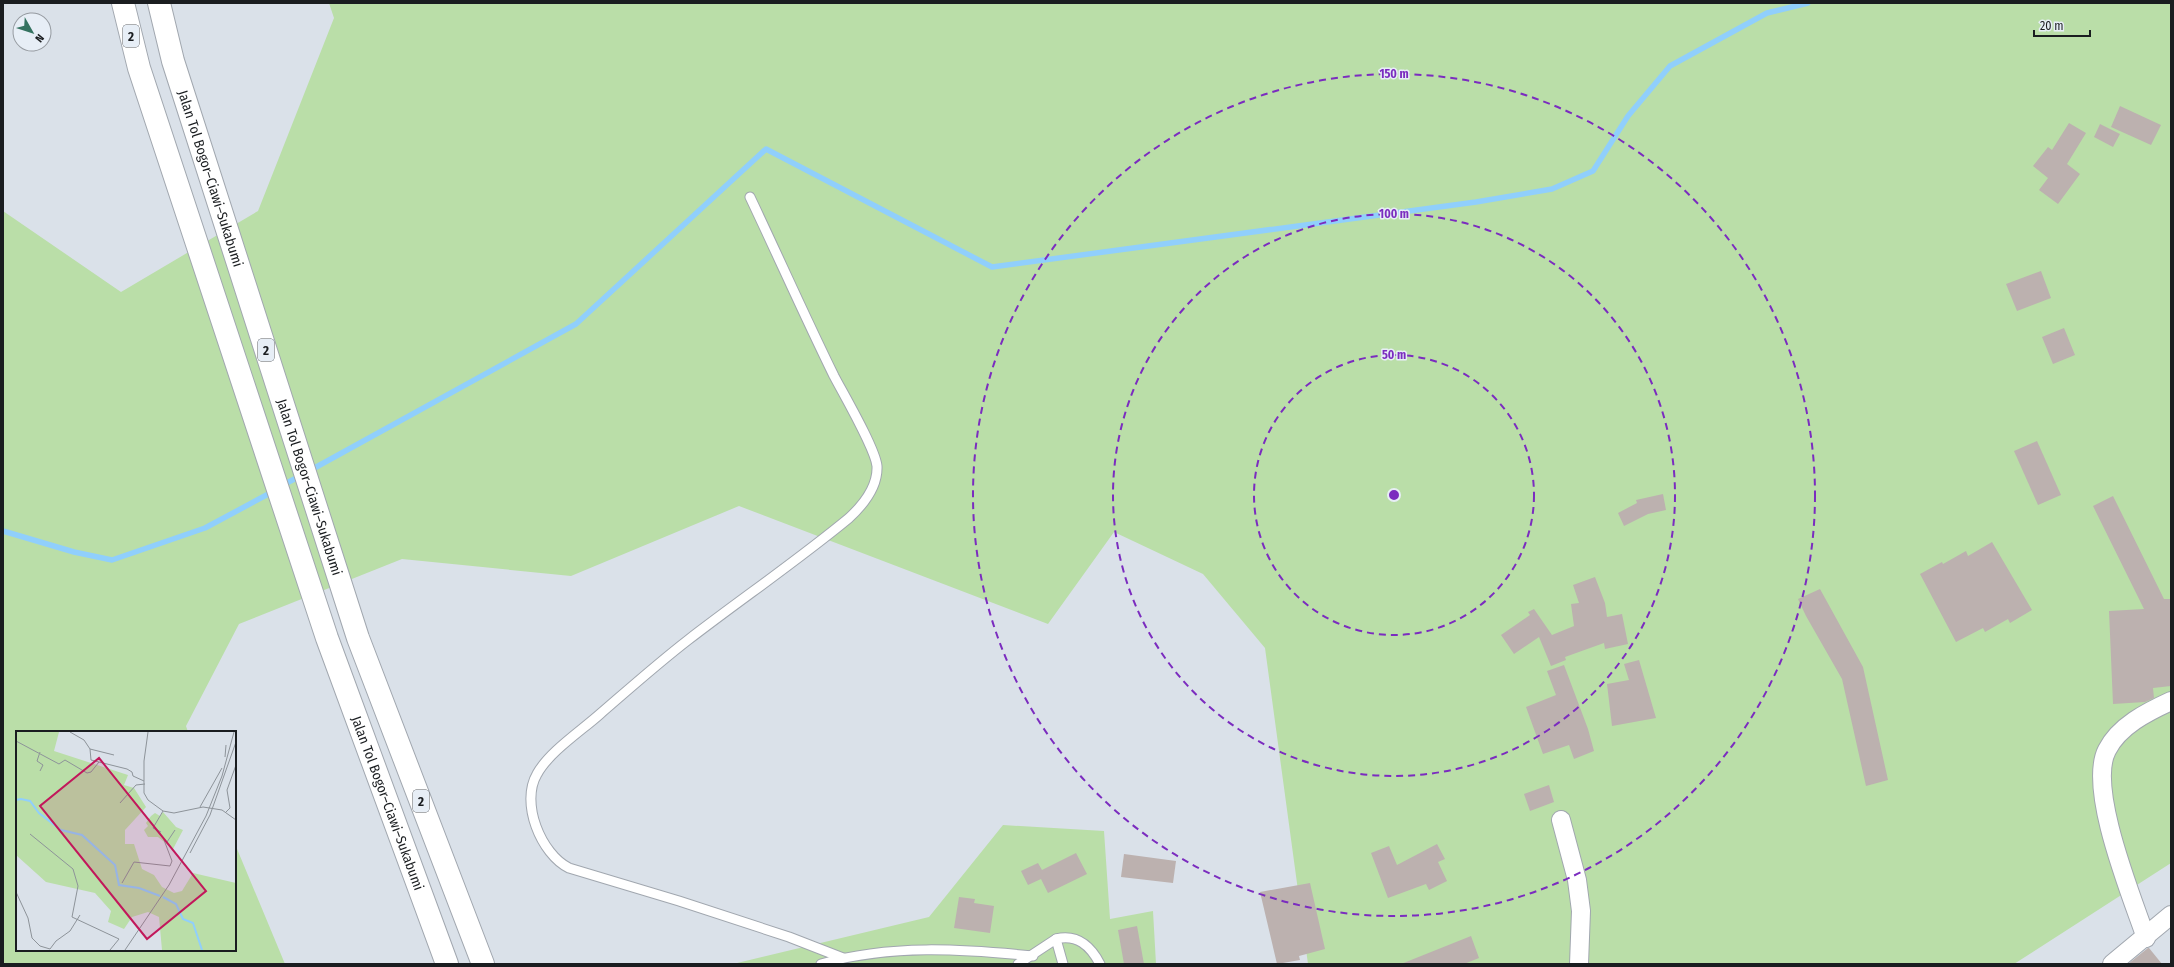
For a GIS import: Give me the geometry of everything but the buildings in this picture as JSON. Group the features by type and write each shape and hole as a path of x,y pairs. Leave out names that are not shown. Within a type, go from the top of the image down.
{"highway":[{"name":"Jalan Tol Bogor–Ciawi–Sukabumi","path":"123,3 139,68 327,638 447,964"},
{"name":"Jalan Tol Bogor–Ciawi–Sukabumi","path":"159,3 173,61 358,638 483,964"}],"street":[{"path":"2146,938 2119,858 2106,809 2101,769 2106,752 2112,741 2124,728 2153,709 2171,702"},
{"path":"1561,820 1576,880 1581,911 1579,964"},
{"path":"2112,964 2146,938 2171,916"}],"lane":[{"path":"750,196 828,364 872,450 877,468 873,484 861,506 849,518 649,671 552,756 536,775 532,805 542,843 553,858 569,868 679,901 789,937 843,958"},
{"path":"1018,964 1033,956 1056,940 1068,937 1079,941 1091,951 1100,964"},
{"path":"1056,940 1063,964"},
{"path":"821,964 843,958 883,952 931,950 1033,956"}],"green space":[{"path":"329,3 2171,3 2171,863 2014,964 1308,964 1265,648 1203,574 1114,532 1048,624 739,506 571,576 402,559 239,624 186,726 188,731 16,731 16,951 236,951 236,846 285,964 3,964 3,211 121,292 258,211 334,18"},
{"path":"1003,825 1104,831 1110,919 1153,911 1156,964 733,964 929,917"}],"waterway":[{"path":"309,471 576,324 766,149 992,267 1476,202 1552,189 1593,171 1628,116 1670,66 1767,13 1808,3"},
{"path":"281,486 302,475"},
{"path":"3,531 74,552 112,560 205,528 274,491"}]}
